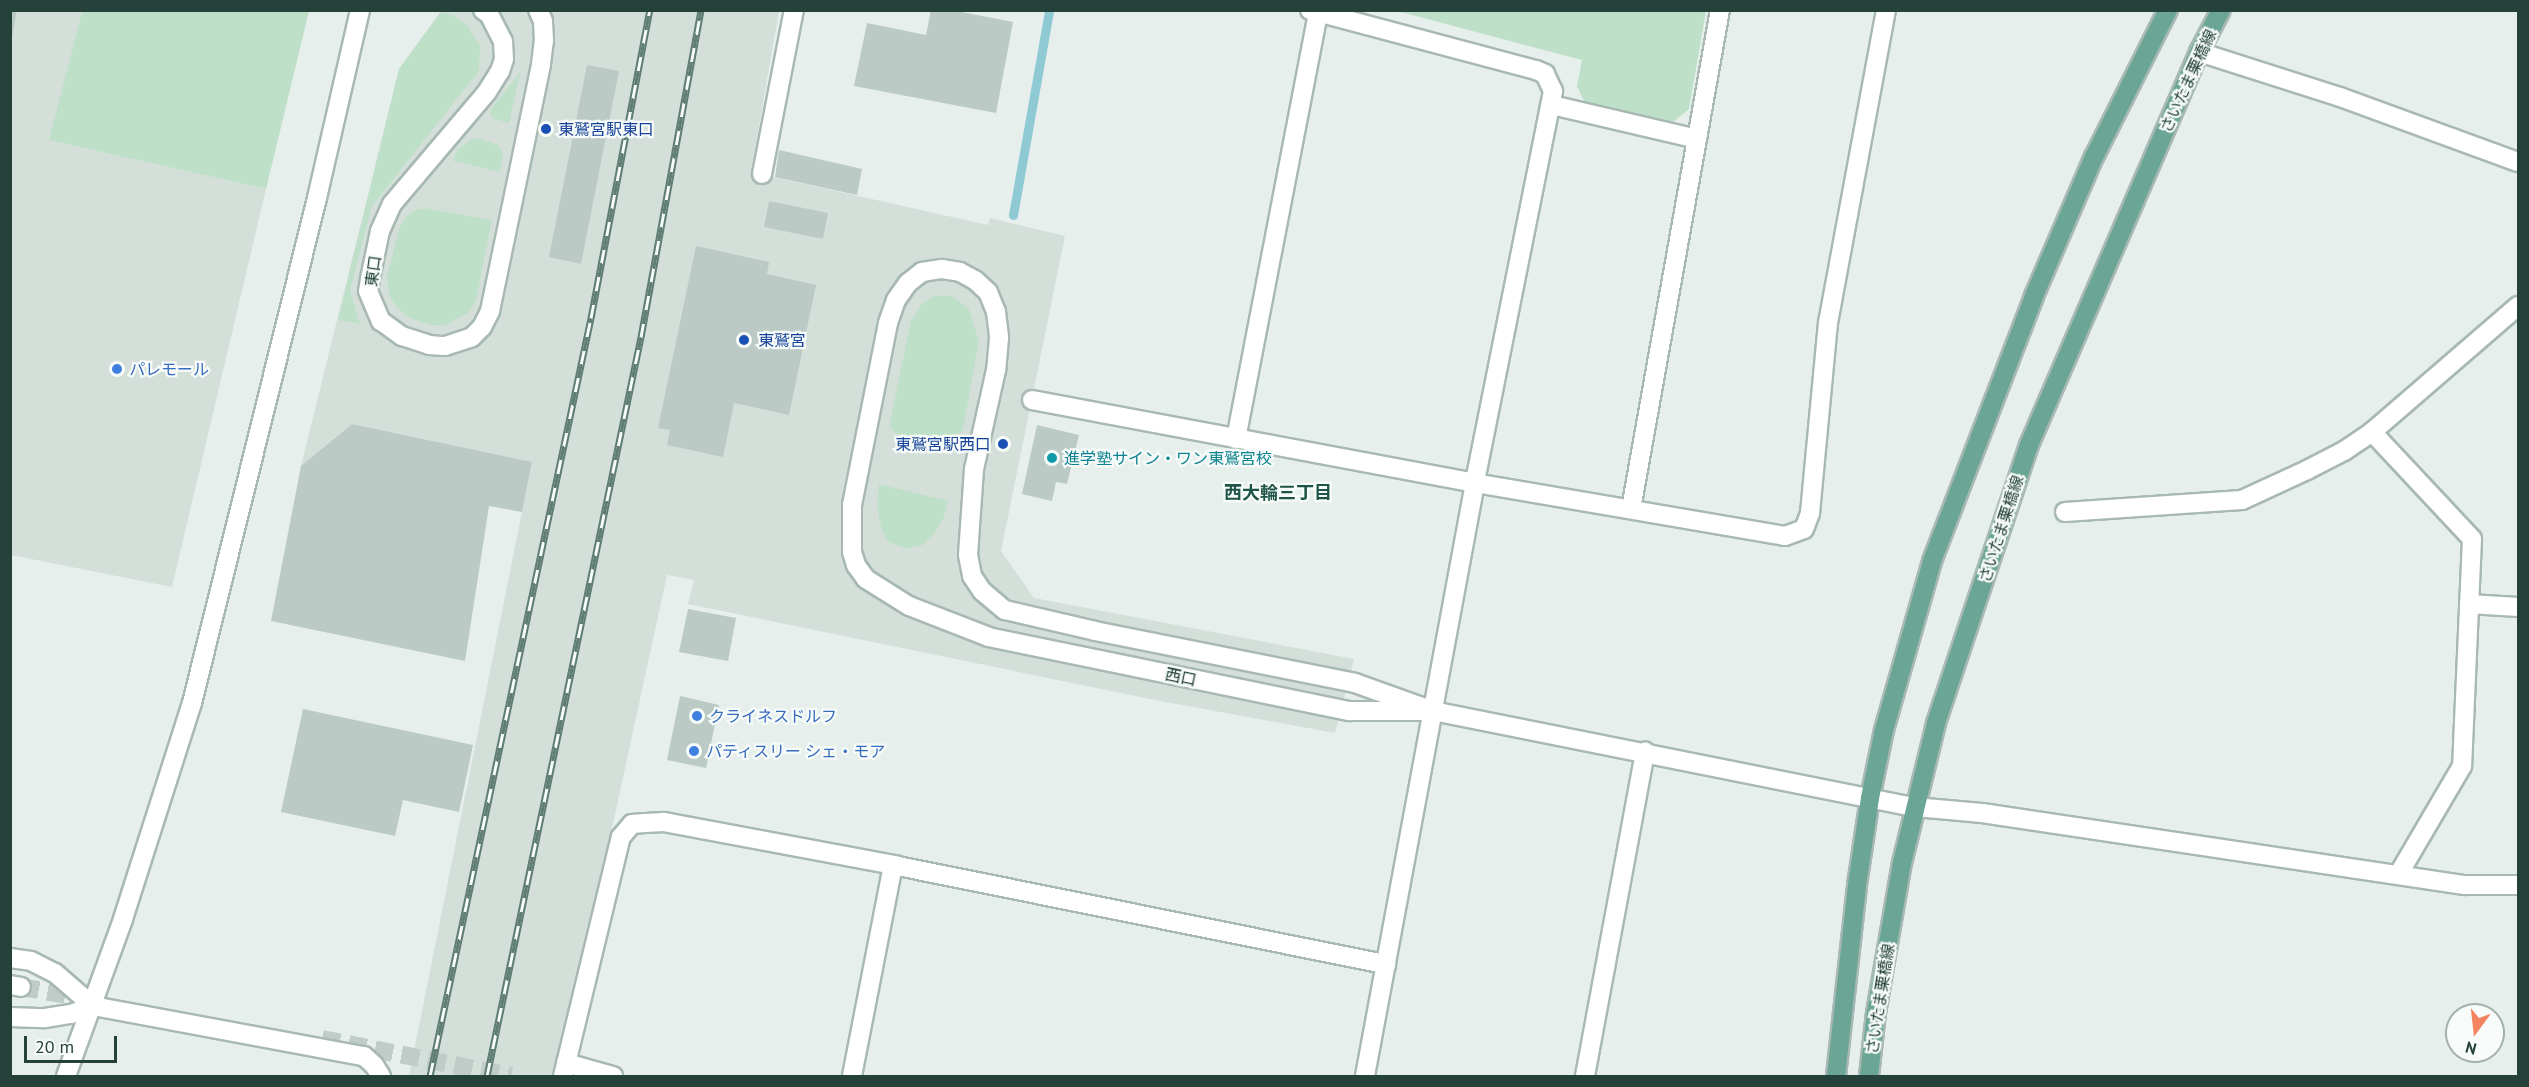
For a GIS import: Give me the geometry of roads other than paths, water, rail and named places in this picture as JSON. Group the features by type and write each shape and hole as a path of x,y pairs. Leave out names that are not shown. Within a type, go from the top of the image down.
{"main road":[{"name":"さいたま栗橋線","path":"1836,1077 1857,885 1870,798 1884,730 1932,561 2034,296 2094,157 2168,10"},
{"name":"さいたま栗橋線","path":"1869,1077 1876,1012 1902,863 1936,723 2029,445 2199,52 2221,10"}],"street":[{"path":"66,1077 93,1006 195,693 317,198 360,10"},
{"name":"東口","path":"483,10 489,14 503,41 504,59 500,71 487,92 392,204 380,231 368,291 381,321 402,336 429,345 445,346 472,337 482,327 490,311 541,64 544,41 543,21 538,10"},
{"path":"762,174 794,10"},
{"path":"1631,509 1720,10"},
{"path":"1032,400 1475,483 1785,536 1804,530 1810,513 1828,323 1886,10"},
{"path":"1236,439 1314,12 1344,15 1545,74 1553,91 1552,105 1475,483 1365,1077"},
{"path":"2199,52 2340,97 2518,162"},
{"path":"1552,105 1697,139"},
{"name":"西口","path":"942,269 960,272 976,281 988,292 996,312 999,338 996,370 974,469 968,555 972,576 994,602 1005,610 1028,617 1355,683 1433,711 1349,711 989,637 909,606 866,579 856,566 852,552 852,505 888,323 896,300 908,283 922,272 942,269"},
{"path":"2066,512 2242,500 2326,461 2372,432 2518,306"},
{"path":"2372,432 2472,539 2462,766 2398,875"},
{"path":"2469,604 2518,607"},
{"path":"1433,711 1916,807 1982,813 2465,885 2518,885"},
{"path":"1585,1077 1646,752"},
{"path":"613,1077 565,1070 621,837 632,825 664,822 893,865 1386,964"},
{"path":"852,1077 893,865"},
{"path":"10,958 31,961 55,973 93,1006"},
{"path":"10,1017 45,1018 71,1014 93,1006 364,1056 374,1065 381,1077"}],"waterway":[{"path":"1013,215 1049,10"}],"tunnel":[{"path":"21,987 90,999"},
{"path":"322,1039 511,1076"}],"railway":[{"path":"430,1076 591,318 650,10"},
{"path":"487,1076 641,337 701,10"}],"place":[{"name":"東鷲宮駅東口","path":"546,129"},
{"name":"東鷲宮","path":"744,340"},
{"name":"パレモール","path":"117,369"},
{"name":"東鷲宮駅西口","path":"1003,444"},
{"name":"進学塾サイン・ワン東鷲宮校","path":"1052,458"},
{"name":"クライネスドルフ","path":"697,716"},
{"name":"パティスリー シェ・モア","path":"694,751"}],"district":[{"name":"西大輪三丁目","path":"1278,493"}]}
